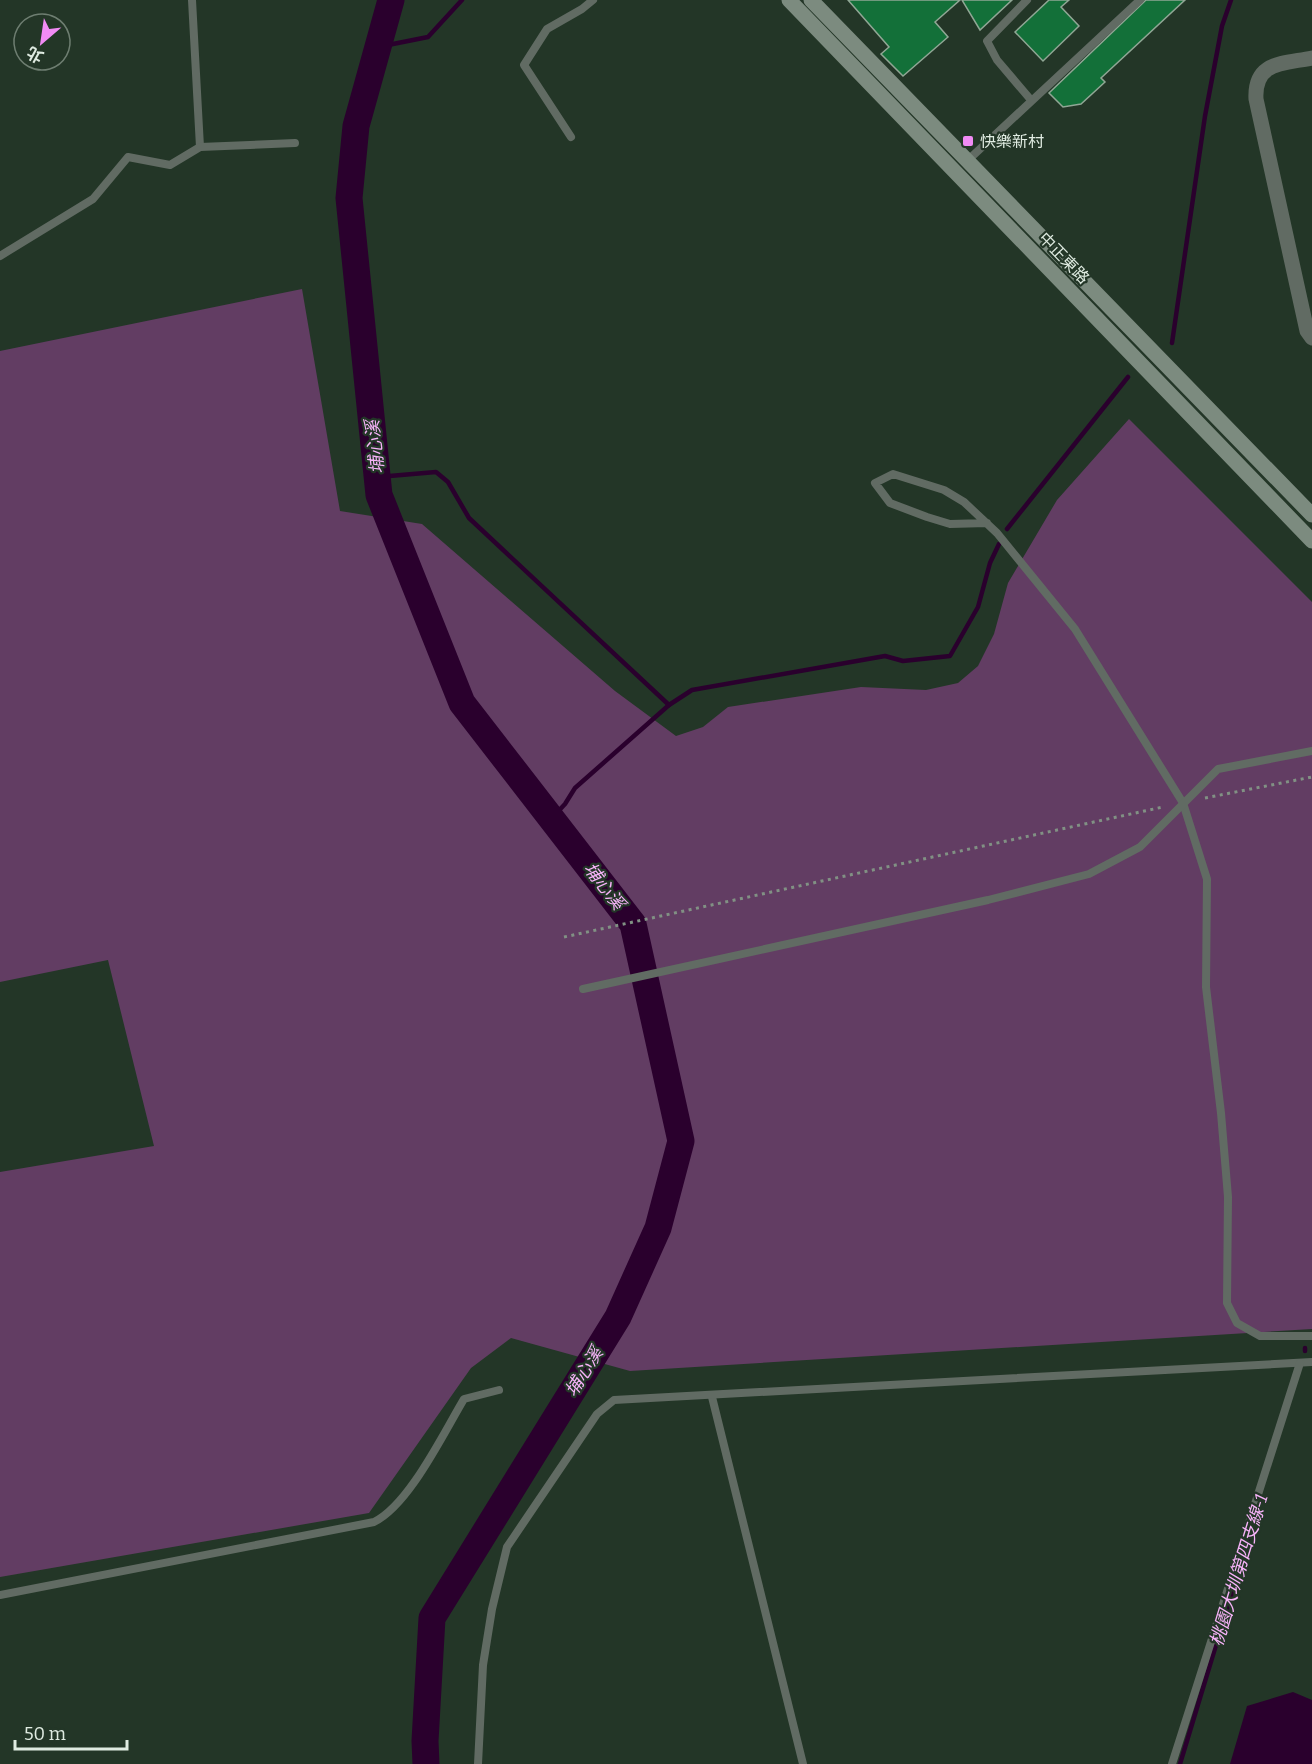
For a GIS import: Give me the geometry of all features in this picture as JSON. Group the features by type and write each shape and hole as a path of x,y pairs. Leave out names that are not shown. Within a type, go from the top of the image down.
{"main road":[{"name":"中正東路","path":"789,0 962,166 1312,515"},
{"name":"中正東路","path":"812,0 962,166 1312,541"}],"street":[{"path":"1312,58 1268,67 1259,75 1255,86 1307,331 1312,339"}],"lane":[{"path":"192,0 200,147"},
{"path":"571,137 524,65 547,29 593,0"},
{"path":"1028,0 987,41 998,60 1031,100"},
{"path":"962,166 1140,0"},
{"path":"0,256 93,199 128,157 170,165 200,147 295,143"},
{"path":"987,523 950,524 927,517 890,503 875,483 892,474 944,490 964,502 987,523 1075,629 1183,803 1207,879 1208,1015 1221,1113 1228,1197 1227,1303 1237,1323 1260,1336 1312,1336"},
{"path":"1299,527 1312,515"},
{"path":"583,989 592,985 683,968 988,900 1089,874 1140,847 1218,770 1312,751"},
{"path":"478,1764 483,1665 492,1609 507,1547 597,1414 614,1400 712,1397 1312,1362"},
{"path":"1173,1764 1300,1363"},
{"path":"0,1595 374,1522 389,1515 404,1497 464,1399 499,1390"},
{"path":"712,1397 803,1764"}],"path":[{"path":"564,937 1312,777"}],"shaded area":[{"path":"302,289 340,511 422,524 615,691 676,736 703,727 728,707 861,687 926,690 958,683 978,666 994,634 1008,583 1057,500 1129,419 1312,602 1312,1329 630,1371 511,1338 471,1368 369,1513 0,1577 0,1172 154,1146 108,960 0,982 0,351"},
{"path":"1293,1692 1312,1700 1312,1764 1230,1764 1247,1706"}],"building":[{"path":"848,0 960,0 935,22 948,37 903,76 881,54 889,47"},
{"path":"962,0 1012,0 980,30"},
{"path":"1049,0 1069,0 1061,7 1079,26 1043,61 1015,32"},
{"path":"1146,0 1185,0 1101,78 1105,82 1081,104 1063,107 1049,93"}],"waterway":[{"name":"埔心溪","path":"391,0 356,126 349,198 379,495 462,703 633,924 681,1141 658,1228 618,1317 432,1618 425,1741 426,1764"},
{"path":"378,47 428,37 462,0"},
{"path":"1172,343 1205,116 1222,26 1231,0"},
{"path":"1007,529 1128,377"},
{"path":"378,477 436,472 448,482 469,518 669,705"},
{"path":"551,819 565,804 575,788 669,705 692,690 885,656 903,661 950,656 978,607 990,563 999,544"},
{"name":"桃園大圳第四支線-1","path":"1180,1764 1249,1536"}],"place":[{"name":"快樂新村","path":"968,141"}]}
